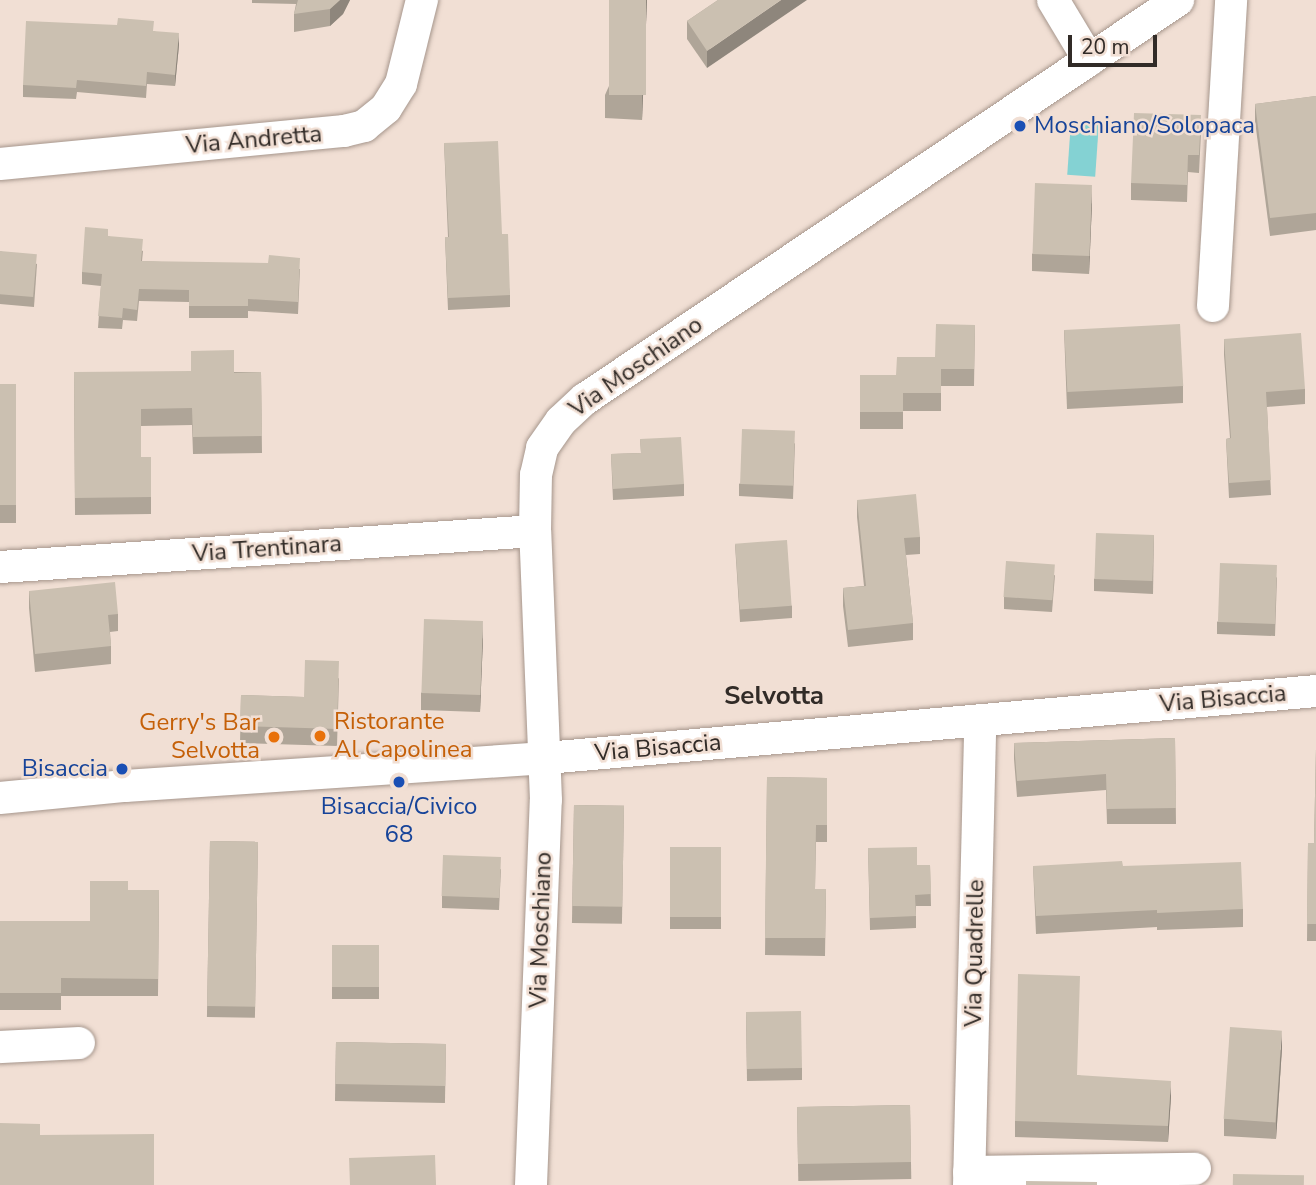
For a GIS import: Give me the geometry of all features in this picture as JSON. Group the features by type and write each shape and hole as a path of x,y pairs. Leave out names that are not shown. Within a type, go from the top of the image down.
{"street":[{"name":"Via Andretta","path":"0,164 344,131 364,125 386,108 401,84 422,0"},
{"path":"1053,0 1089,60"},
{"name":"Via Moschiano","path":"531,1185 546,758 535,531 536,475 542,448 561,421 576,406 1178,0"},
{"path":"1213,306 1231,0"},
{"name":"Via Trentinara","path":"0,567 535,531"},
{"name":"Via Bisaccia","path":"0,798 125,786 546,758 1316,691"},
{"name":"Via Quadrelle","path":"969,1178 980,720"},
{"path":"0,1047 79,1043"},
{"path":"969,1178 1195,1169"}],"water":[{"path":"1071,121 1099,123 1095,177 1067,175"}],"building":[{"path":"298,0 340,0 330,9 294,14"},
{"path":"609,0 646,0 646,95 609,95"},
{"path":"718,0 781,0 707,51 687,21"},
{"path":"118,18 154,21 153,31 179,33 175,75 147,72 146,86 77,80 76,88 23,85 26,21 117,25"},
{"path":"1316,96 1316,213 1270,218 1255,104"},
{"path":"1134,113 1201,115 1199,155 1188,155 1187,185 1131,183"},
{"path":"498,141 502,234 508,234 510,295 448,298 445,237 449,237 444,143"},
{"path":"1035,183 1092,185 1089,256 1033,254"},
{"path":"85,227 108,229 108,236 143,239 141,261 268,263 269,255 300,258 298,302 248,299 248,306 189,306 189,290 139,289 137,310 123,308 122,318 98,316 102,274 82,272"},
{"path":"0,251 37,254 33,297 0,294"},
{"path":"936,324 975,325 974,369 941,369 941,393 903,393 903,412 860,412 860,375 896,375 897,357 935,357"},
{"path":"1180,324 1183,386 1067,392 1064,330"},
{"path":"1301,333 1305,389 1266,392 1271,480 1229,483 1226,439 1231,438 1224,339"},
{"path":"234,350 234,373 261,372 262,436 193,437 192,408 141,409 141,457 151,457 151,497 75,498 74,372 191,371 191,351"},
{"path":"0,384 16,384 16,505 0,505"},
{"path":"742,429 795,431 793,486 740,484"},
{"path":"681,437 684,484 613,489 611,454 641,453 640,439"},
{"path":"916,494 920,537 904,538 913,623 848,630 843,588 866,586 857,500"},
{"path":"1096,533 1154,535 1152,581 1094,579"},
{"path":"787,540 792,606 740,609 735,544"},
{"path":"1006,561 1055,564 1052,600 1003,597"},
{"path":"1220,563 1277,565 1275,624 1218,622"},
{"path":"115,582 118,614 108,615 111,646 35,654 29,591"},
{"path":"424,619 483,621 480,695 421,693"},
{"path":"305,660 339,661 337,729 240,726 241,695 304,697"},
{"path":"1175,738 1176,808 1107,809 1106,774 1017,781 1014,743"},
{"path":"1316,748 1316,924 1307,924 1308,843 1314,843"},
{"path":"767,777 827,778 827,825 816,825 815,889 826,889 825,938 765,938"},
{"path":"574,805 624,806 622,907 572,906"},
{"path":"210,841 258,842 255,1007 207,1006"},
{"path":"670,847 721,847 721,917 670,917"},
{"path":"917,847 917,865 930,865 931,894 915,895 916,916 870,918 868,848"},
{"path":"443,855 501,857 500,898 442,896"},
{"path":"1122,861 1123,866 1241,862 1243,909 1036,916 1033,866"},
{"path":"90,881 128,881 128,890 159,890 158,979 61,978 61,993 0,993 0,921 90,921"},
{"path":"332,945 379,945 379,987 332,987"},
{"path":"1018,974 1080,976 1077,1075 1171,1081 1168,1126 1015,1121"},
{"path":"801,1011 802,1068 747,1069 746,1012"},
{"path":"1230,1027 1282,1031 1275,1122 1224,1119"},
{"path":"336,1042 446,1044 445,1086 335,1084"},
{"path":"910,1105 911,1162 798,1164 797,1107"},
{"path":"0,1123 40,1124 40,1135 154,1134 154,1185 0,1185"},
{"path":"435,1155 436,1185 350,1185 349,1158"},
{"path":"1233,1174 1304,1175 1304,1185 1233,1185"},
{"path":"1026,1181 1097,1182 1097,1185 1026,1185"}],"place":[{"name":"Moschiano/Solopaca","path":"1020,126"},
{"name":"Ristorante Al Capolinea","path":"320,736"},
{"name":"Gerry's Bar Selvotta","path":"274,737"},
{"name":"Bisaccia","path":"122,769"},
{"name":"Bisaccia/Civico 68","path":"399,782"}],"district":[{"name":"Selvotta","path":"774,696"}]}
